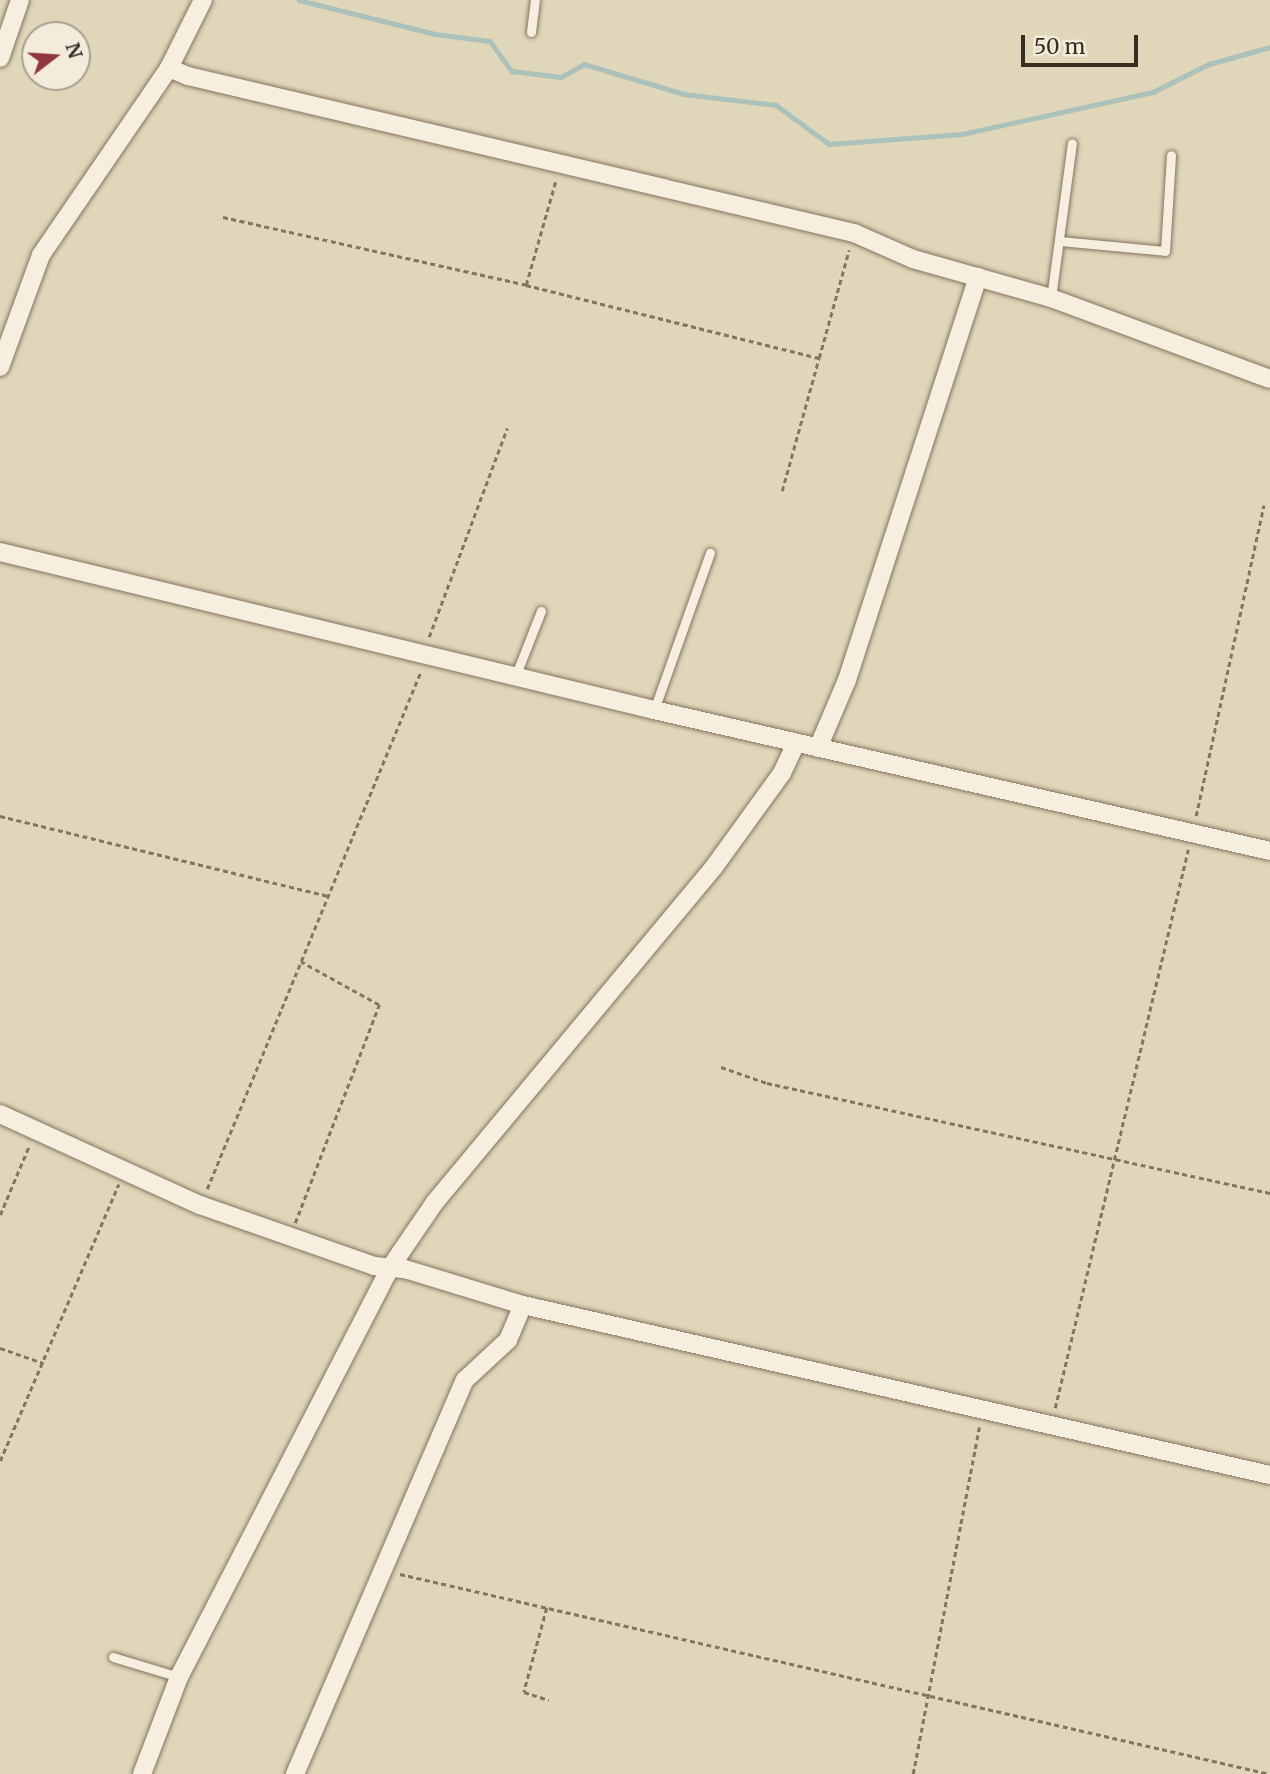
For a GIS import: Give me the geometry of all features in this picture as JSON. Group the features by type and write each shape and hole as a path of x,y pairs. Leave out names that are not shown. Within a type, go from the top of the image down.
{"street":[{"path":"0,58 20,0"},
{"path":"0,368 41,255 169,68 203,0"},
{"path":"169,68 188,76 854,233 913,259 1051,298 1270,379"},
{"path":"818,748 847,680 978,277"},
{"path":"0,552 654,710 1270,851"},
{"path":"142,1774 179,1677 347,1344 390,1268 435,1202 715,867 775,782 796,743"},
{"path":"0,1114 200,1205 390,1268 515,1302 1270,1475"},
{"path":"295,1774 381,1569 465,1380 504,1346 515,1302"}],"lane":[{"path":"531,32 535,0"},
{"path":"1051,298 1072,143"},
{"path":"1060,242 1165,251 1171,155"},
{"path":"654,710 710,553"},
{"path":"515,677 541,611"},
{"path":"113,1657 179,1677"}],"path":[{"path":"526,285 561,164"},
{"path":"223,218 526,285 819,358"},
{"path":"782,491 854,233"},
{"path":"200,1205 328,896 424,654 507,428"},
{"path":"1051,1425 1192,834 1264,505"},
{"path":"0,816 328,896"},
{"path":"290,1236 379,1005 301,962"},
{"path":"722,1067 767,1083 1270,1193"},
{"path":"0,1215 36,1130"},
{"path":"0,1461 125,1170"},
{"path":"0,1348 43,1363"},
{"path":"913,1774 982,1410"},
{"path":"381,1569 1270,1774"},
{"path":"547,1608 524,1692 549,1700"}],"shaded area":[{"path":"0,0 1270,0 1270,1774 0,1774"}],"waterway":[{"path":"299,0 435,34 490,41 512,71 561,77 584,64 684,94 776,105 829,144 962,134 1153,92 1209,64 1270,47"}]}
